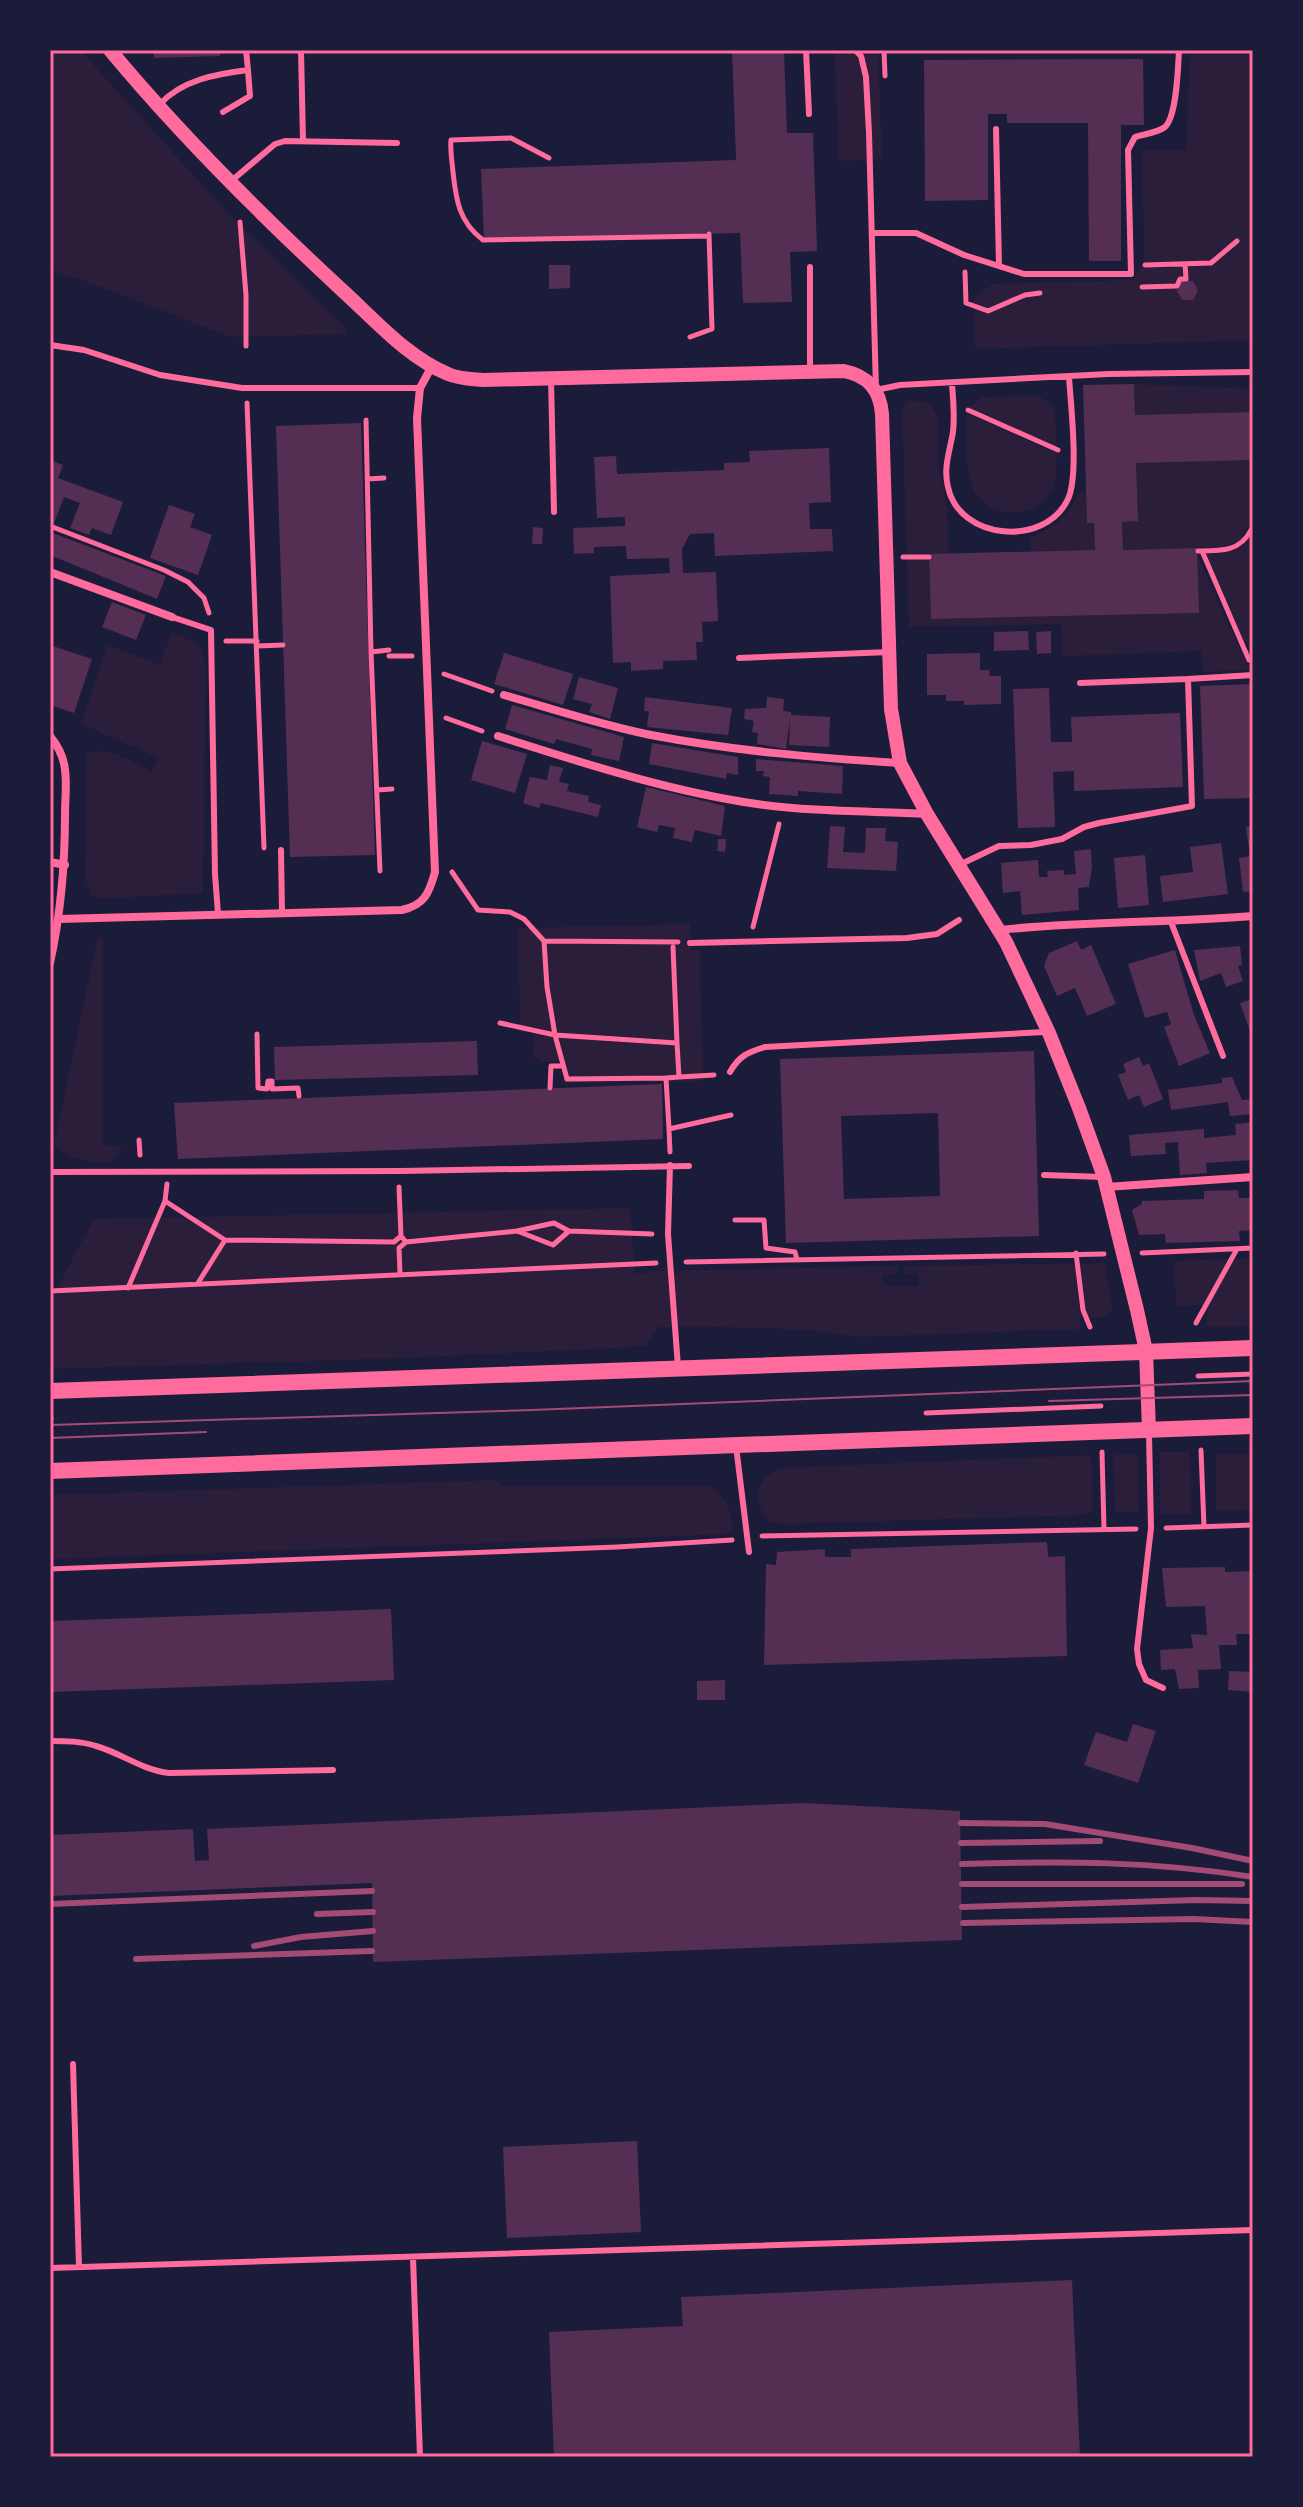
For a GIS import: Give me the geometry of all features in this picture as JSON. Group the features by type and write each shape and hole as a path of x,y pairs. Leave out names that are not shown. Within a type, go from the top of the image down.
{"main road":[{"path":"50,1391 1253,1348"},
{"path":"50,1471 487,1452 736,1446 1253,1426"}],"street":[{"path":"110,50 157,106 230,182 358,305 432,366 447,374 468,379 551,379 810,371 854,373 869,381 876,390 882,414 893,733 900,763 927,814 999,930 1049,1033 1105,1182 1146,1351 1149,1430"},
{"path":"59,919 402,910 422,902 435,872 417,418 420,388 432,366"},
{"path":"50,572 172,617"},
{"path":"504,695 651,735 778,754 900,763"},
{"path":"50,736 58,747 65,769 65,865 50,963"},
{"path":"498,736 664,786 784,807 927,814"},
{"path":"50,862 65,865"},
{"path":"999,930 1053,924 1171,922 1253,916"},
{"path":"1105,1182 1253,1177"}],"lane":[{"path":"223,112 250,96 246,50"},
{"path":"301,50 303,141"},
{"path":"806,50 809,114"},
{"path":"855,50 861,56 866,77 876,390 900,385 1108,374 1253,372"},
{"path":"873,233 916,233 964,255 1024,274 1131,274 1128,150 1135,137 1162,129 1169,123 1175,98 1179,50"},
{"path":"157,106 183,86 221,74 248,70"},
{"path":"996,129 999,266"},
{"path":"230,182 275,144 285,141 397,143"},
{"path":"810,267 810,371"},
{"path":"50,345 84,350 160,375 242,388 420,388"},
{"path":"952,383 953,429 946,468 952,500 976,524 1015,531 1031,530 1045,524 1057,515 1070,493 1073,484 1069,377"},
{"path":"551,379 554,512"},
{"path":"172,617 211,630 218,914"},
{"path":"739,658 890,652"},
{"path":"1080,683 1253,675"},
{"path":"959,865 999,846 1031,845 1062,839 1099,823 1192,806 1188,679"},
{"path":"281,850 282,912"},
{"path":"690,943 907,938 937,934 959,920"},
{"path":"1171,922 1223,1056"},
{"path":"730,1072 737,1059 765,1047 1049,1033"},
{"path":"670,1165 668,1234 678,1367"},
{"path":"50,1172 415,1171 689,1166"},
{"path":"1044,1175 1105,1182"},
{"path":"1149,1430 1151,1528 1137,1649 1146,1680 1163,1688"},
{"path":"736,1446 749,1552"},
{"path":"50,1741 98,1746 147,1768 169,1773 333,1770"},
{"path":"73,2064 79,2267"},
{"path":"50,2260 50,2268 1253,2230"},
{"path":"413,2257 420,2457"}],"path":[{"path":"549,158 511,138 451,140 456,204 463,220 483,240 709,235 712,329 690,337"},
{"path":"239,214 246,295 246,346"},
{"path":"1132,266 1211,263 1237,241"},
{"path":"261,402 247,403 264,859"},
{"path":"964,408 1062,451"},
{"path":"366,420 370,647 380,871"},
{"path":"367,479 384,478"},
{"path":"50,526 188,582 204,598 211,630"},
{"path":"1252,529 1243,542 1233,549 1200,551 1250,662 1253,662"},
{"path":"907,557 929,557"},
{"path":"212,641 283,645"},
{"path":"370,647 389,650"},
{"path":"444,674 504,695"},
{"path":"446,718 498,736"},
{"path":"377,790 392,789"},
{"path":"750,941 784,807"},
{"path":"447,872 452,872 478,910 510,912 524,919 544,941 547,987 567,1079 666,1078 730,1072"},
{"path":"544,941 690,943"},
{"path":"673,942 679,1077"},
{"path":"500,1023 555,1035 677,1043"},
{"path":"257,1034 258,1088 267,1089 268,1081 272,1081 272,1089 298,1088 299,1096"},
{"path":"550,1088 551,1066 563,1066"},
{"path":"666,1078 670,1146"},
{"path":"669,1129 731,1115"},
{"path":"128,1288 165,1201 168,1172"},
{"path":"399,1188 401,1236 406,1242"},
{"path":"165,1201 225,1240 394,1242 401,1236"},
{"path":"735,1220 764,1220 766,1248 795,1252 797,1260"},
{"path":"399,1248 406,1242 517,1231 554,1223 569,1231 668,1234"},
{"path":"517,1231 553,1245 569,1231"},
{"path":"197,1284 225,1240"},
{"path":"394,1242 399,1248 400,1273"},
{"path":"1140,1253 1253,1248"},
{"path":"1196,1323 1237,1249"},
{"path":"1076,1253 1083,1310 1090,1327"},
{"path":"678,1262 1106,1254"},
{"path":"50,1291 657,1263"},
{"path":"1198,1376 1253,1374"},
{"path":"926,1413 1100,1407"},
{"path":"1201,1450 1204,1527"},
{"path":"769,1535 1104,1530 1102,1452"},
{"path":"1218,1527 1253,1525"},
{"path":"50,1569 726,1541"}],"shaded area":[{"path":"50,50 80,50 228,213 345,327 347,334 231,337 50,270"},
{"path":"834,50 878,50 882,156 878,160 839,161"},
{"path":"1190,50 1253,50 1253,340 975,349 973,298 993,284 1134,280 1144,260 1142,149 1186,151"},
{"path":"1134,384 1253,389 1253,412 1135,415"},
{"path":"1039,396 1055,407 1056,447 969,407 982,397"},
{"path":"908,400 930,403 938,417 939,469 947,507 949,554 929,555 931,619 1198,613 1198,556 1247,665 1253,665 1253,670 1203,672 1201,651 1063,656 1061,624 909,627 902,408"},
{"path":"967,413 1057,454 1053,487 1040,505 1030,510 1008,512 997,510 979,498 968,472"},
{"path":"1253,460 1253,519 1237,543 1219,547 1123,550 1122,522 1138,521 1136,463"},
{"path":"1078,493 1086,493 1087,522 1094,523 1095,550 1031,552 1031,537 1059,521"},
{"path":"1253,534 1253,653 1249,644 1245,644 1206,555 1238,549"},
{"path":"171,633 196,644 206,669 203,893 97,899 91,895 85,878 87,753 113,753 152,772 159,758 81,724 108,645 160,665"},
{"path":"690,924 691,950 700,950 703,1081 563,1083 564,1061 533,1058 534,1032 520,1032 518,928"},
{"path":"98,935 103,938 103,1145 123,1147 111,1162 80,1160 54,1145"},
{"path":"630,1208 635,1273 897,1266 897,1273 883,1274 884,1286 919,1286 919,1273 904,1273 904,1266 1104,1263 1113,1308 1107,1317 1080,1317 1080,1329 862,1337 786,1329 658,1327 645,1346 636,1347 50,1369 50,1301 94,1219"},
{"path":"1253,1258 1253,1326 1207,1327 1206,1305 1176,1305 1174,1261"},
{"path":"1160,1452 1190,1452 1191,1514 1160,1514"},
{"path":"1253,1453 1253,1510 1216,1511 1216,1454"},
{"path":"1137,1454 1139,1512 1115,1513 1113,1455"},
{"path":"1091,1455 1093,1508 1087,1515 785,1524 769,1522 758,1499 761,1484 772,1472 781,1468"},
{"path":"494,1480 504,1486 711,1486 728,1507 732,1534 50,1559 50,1495"}],"building":[{"path":"154,50 220,50 220,56 154,58"},
{"path":"732,50 784,50 787,133 813,133 817,251 790,252 792,302 743,303 740,233 484,239 481,169 736,160"},
{"path":"1143,59 1144,125 1121,125 1121,261 1089,261 1088,123 1007,123 1007,114 988,114 988,200 925,201 924,60"},
{"path":"549,265 570,265 570,288 549,289"},
{"path":"1181,281 1193,281 1198,290 1193,300 1182,300 1177,291"},
{"path":"1134,384 1135,415 1253,412 1253,460 1136,463 1138,521 1122,522 1123,550 1197,548 1199,613 931,619 929,554 1095,550 1094,523 1087,523 1083,385"},
{"path":"361,423 375,855 290,857 276,426"},
{"path":"829,448 831,502 809,503 810,529 832,529 833,551 715,556 714,533 690,534 682,549 683,573 716,572 718,621 702,622 703,642 696,642 697,660 663,661 663,669 631,671 631,662 613,663 610,576 670,573 669,558 627,559 626,546 594,547 594,553 574,554 573,528 625,526 625,517 597,518 594,457 616,456 617,474 724,470 724,463 750,462 749,451"},
{"path":"50,460 63,465 58,478 123,502 111,535 92,528 89,535 70,528 80,503 64,497 54,523 50,522"},
{"path":"169,505 195,514 190,527 212,535 198,575 150,558"},
{"path":"533,527 543,528 542,544 532,544"},
{"path":"50,532 166,576 157,599 50,555"},
{"path":"112,602 146,615 136,640 102,627"},
{"path":"1028,631 1029,650 994,651 994,632"},
{"path":"1051,631 1051,653 1037,654 1036,632"},
{"path":"50,645 92,659 74,713 50,705"},
{"path":"504,653 573,674 563,705 494,684"},
{"path":"980,653 980,670 989,670 990,676 1001,676 1001,704 964,705 964,701 946,701 946,695 927,695 927,654"},
{"path":"579,677 618,688 610,719 589,712 592,704 573,699"},
{"path":"1253,684 1253,798 1204,799 1200,686"},
{"path":"1049,688 1051,742 1072,742 1071,717 1180,713 1183,787 1074,791 1074,771 1053,772 1055,827 1018,828 1013,689"},
{"path":"645,697 732,708 728,735 647,727 649,711 644,711"},
{"path":"767,697 784,699 783,711 791,712 791,715 830,717 829,747 789,745 790,718 786,749 757,744 758,733 752,732 754,721 744,719 745,709 766,708"},
{"path":"512,705 624,737 619,761 591,755 592,749 556,739 554,744 505,729"},
{"path":"482,741 527,754 515,793 471,780"},
{"path":"652,743 738,757 738,775 727,773 726,779 649,764"},
{"path":"756,759 843,766 842,794 798,791 798,796 769,794 770,777 763,776 764,771 756,771"},
{"path":"550,765 563,768 559,782 569,784 567,791 589,796 588,802 601,805 598,817 541,803 539,808 523,803 530,777 547,780"},
{"path":"646,787 725,806 721,836 695,830 692,842 673,838 675,828 659,825 657,832 637,827"},
{"path":"830,826 845,827 843,852 865,853 866,828 886,828 885,841 898,842 896,871 827,868"},
{"path":"1253,826 1253,891 1243,892 1239,858 1250,856 1246,827"},
{"path":"718,839 726,839 725,852 717,851"},
{"path":"1221,843 1228,894 1163,902 1160,876 1193,872 1190,847"},
{"path":"1091,849 1089,887 1078,888 1079,910 1022,915 1020,891 1003,893 1001,863 1038,860 1039,877 1048,877 1047,871 1064,870 1064,875 1076,874 1074,851"},
{"path":"1145,855 1149,905 1118,908 1114,858"},
{"path":"1077,941 1081,950 1091,945 1116,1004 1087,1016 1075,988 1057,996 1044,966 1049,953"},
{"path":"1240,946 1242,965 1238,966 1243,981 1226,987 1221,973 1200,981 1194,950"},
{"path":"1175,950 1194,1015 1210,1053 1179,1066 1164,1027 1171,1024 1167,1012 1145,1018 1128,964"},
{"path":"1253,999 1253,1039 1240,1003"},
{"path":"477,1041 478,1075 275,1080 274,1047"},
{"path":"1034,1051 1039,1236 786,1243 780,1059","holes":["938,1113 940,1196 844,1199 841,1116"]},
{"path":"1139,1057 1143,1066 1149,1063 1163,1099 1144,1107 1139,1095 1128,1100 1118,1075 1126,1072 1123,1064"},
{"path":"1232,1077 1242,1100 1253,1099 1253,1114 1230,1116 1228,1102 1171,1110 1168,1090 1222,1083 1222,1078"},
{"path":"662,1084 663,1139 178,1159 174,1103"},
{"path":"1253,1122 1253,1160 1206,1163 1207,1173 1180,1175 1178,1142 1165,1143 1166,1154 1131,1156 1129,1135 1204,1129 1204,1138 1236,1135 1235,1124"},
{"path":"1238,1190 1239,1198 1253,1198 1253,1230 1239,1231 1240,1241 1166,1243 1165,1234 1139,1235 1132,1210 1142,1201 1204,1199 1204,1191"},
{"path":"1047,1542 1048,1557 1065,1556 1067,1656 764,1665 766,1564 776,1565 777,1552 825,1549 825,1557 851,1557 851,1549"},
{"path":"1225,1567 1225,1572 1253,1571 1253,1634 1236,1634 1237,1645 1219,1645 1221,1669 1198,1670 1199,1688 1179,1689 1175,1669 1161,1670 1160,1650 1193,1648 1191,1634 1207,1635 1205,1606 1166,1607 1162,1568"},
{"path":"391,1609 394,1680 50,1692 50,1621"},
{"path":"1229,1671 1253,1672 1253,1692 1228,1690"},
{"path":"725,1680 725,1700 697,1700 697,1681"},
{"path":"1133,1724 1156,1731 1138,1783 1084,1765 1096,1732 1127,1742"},
{"path":"804,1803 960,1811 962,1940 373,1962 372,1883 50,1896 50,1835 193,1829 195,1861 209,1860 207,1829"},
{"path":"637,2141 641,2232 507,2238 503,2147"},
{"path":"1072,2280 1080,2457 554,2457 549,2332 683,2326 681,2297"}],"tram line":[{"path":"50,1425 532,1410 1253,1381"},
{"path":"1049,1401 1253,1395"},
{"path":"50,1438 206,1432"}],"railway":[{"path":"961,1823 1045,1824 1253,1861"},
{"path":"961,1843 1100,1841"},
{"path":"962,1864 1108,1863 1253,1877"},
{"path":"962,1884 1242,1884"},
{"path":"50,1904 372,1891"},
{"path":"962,1907 1253,1901"},
{"path":"317,1914 373,1912"},
{"path":"963,1923 1194,1919 1253,1922"},
{"path":"254,1946 301,1937 373,1931"},
{"path":"136,1959 372,1951"}]}
